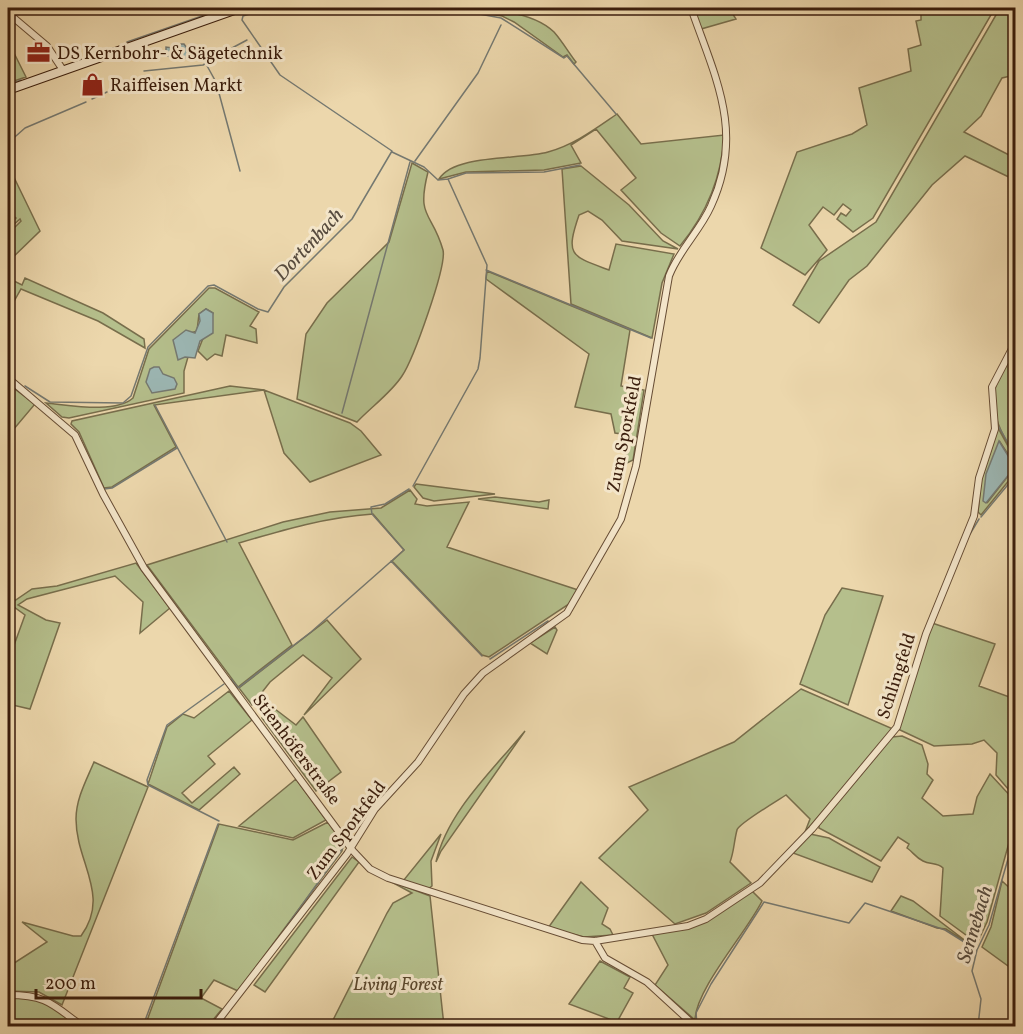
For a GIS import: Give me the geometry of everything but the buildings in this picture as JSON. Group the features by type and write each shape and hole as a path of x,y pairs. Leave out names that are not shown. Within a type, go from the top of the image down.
{"street":[{"path":"8,90 240,8"},
{"name":"Zum Sporkfeld","path":"214,1026 283,940 375,809 432,744 473,683 483,673 567,613 621,519 636,466 669,276 677,258 711,206 724,167 728,146 724,107 691,8"},
{"path":"8,13 48,46 63,70"},
{"name":"Schlingfeld","path":"595,941 688,926 706,919 760,883 812,829 894,731 926,634 974,516 979,478 995,429 992,387 1016,341"},
{"name":"Stienhöferstraße","path":"8,378 75,435 103,494 144,568 370,869 388,878 566,936 595,941"},
{"path":"595,941 605,958 647,982 695,1026"},
{"path":"8,995 30,995 46,999 82,1026"}],"green space":[{"path":"451,8 491,9 533,19 554,32 576,62 574,64 567,55 563,57 502,16"},
{"path":"693,8 729,8 736,19 701,29"},
{"path":"921,8 995,8 873,218 853,232 837,219 841,213 846,216 851,210 843,204 834,215 823,207 809,225 827,250 805,275 761,248 797,152 852,134 867,125 859,88 911,71 908,49 921,45 916,21 921,20"},
{"path":"1000,8 1015,8 1015,75 1002,78 981,116 964,132 1015,158 1015,180 965,156 932,185 867,266 849,280 819,323 793,305 819,261 876,222"},
{"path":"8,41 26,77 8,83"},
{"path":"617,114 641,144 724,135 720,165 711,194 698,221 680,246 661,233 621,190 636,178 596,129 571,145 581,163 544,170 466,172 439,179 447,171 459,165 558,149 584,136"},
{"path":"412,163 428,172 424,199 427,214 443,250 440,274 421,333 402,376 387,394 357,422 297,399 306,334 327,303 389,242"},
{"path":"8,165 40,231 8,262 8,234 21,221 20,219 8,230 8,226 16,218 10,213 8,215 8,209 14,204 8,194"},
{"path":"581,166 629,205 663,241 678,249 622,241 602,220 588,211 579,215 572,247 574,253 586,261 609,270 616,244 674,254 662,283 652,338 571,304 562,169"},
{"path":"487,271 630,330 621,386 644,390 633,460 625,464 629,435 615,433 611,414 575,407 589,354 486,279"},
{"path":"8,278 22,285 25,278 103,313 144,339 145,348 98,321 21,289 8,312"},
{"path":"209,288 215,288 259,312 250,326 256,329 257,343 226,335 222,356 215,354 207,360 198,351 213,313 206,309 199,314 197,331 191,333 185,357 188,357 184,371 184,393 69,418 62,417 46,403 104,407 125,403 133,398 149,349"},
{"path":"1015,346 1015,455 998,424 994,397 999,378"},
{"path":"230,386 264,390 154,405 176,447 112,487 104,488 79,432 71,424 72,421"},
{"path":"8,387 12,387 35,404 8,436"},
{"path":"264,390 350,423 361,431 381,455 310,482 284,453"},
{"path":"998,428 1015,459 1015,465 1000,442 987,503 1015,467 1015,473 981,515 978,512 981,481"},
{"path":"416,484 495,494 434,501 423,498 414,487"},
{"path":"410,490 417,499 415,504 427,506 469,502 447,547 578,590 569,604 489,657 482,655 392,561 404,550 373,514 322,521 289,529 239,543 292,645 238,687 147,565 283,522 330,512 381,508"},
{"path":"495,497 539,502 549,500 548,509 478,499"},
{"path":"136,563 170,608 140,633 143,602 115,576 27,599 18,605 46,620 60,623 30,709 8,704 8,646 13,648 25,615 10,604 32,589 57,586"},
{"path":"842,588 883,596 848,705 800,684 825,615"},
{"path":"327,620 361,659 304,715 332,678 303,655 270,682 252,705 239,688"},
{"path":"932,623 995,644 979,686 1015,699 1015,797 996,775 997,753 984,740 972,744 934,746 898,729"},
{"path":"555,627 557,630 547,654 530,643"},
{"path":"801,689 893,729 805,832 810,819 786,795 739,827 730,862 751,883 706,913 675,924 599,858 648,810 629,787 734,742"},
{"path":"229,691 252,720 208,756 215,764 182,793 192,803 234,767 240,774 199,810 148,784 167,727 183,714 194,718"},
{"path":"275,709 296,725 303,717 341,772 316,791 262,718"},
{"path":"525,731 441,851 436,862 450,826 461,809"},
{"path":"902,736 922,745 928,764 927,774 933,780 922,798 943,816 973,814 977,797 990,774 1015,801 1015,821 987,922 977,943 940,916 943,868 941,866 920,859 907,848 909,844 898,837 881,861 819,828 819,825 892,737"},
{"path":"94,762 148,787 62,1005 39,992 8,991 8,967 47,942 22,922 73,936 81,936 89,921 93,907 93,893 77,835 76,812"},
{"path":"296,779 326,820 293,838 239,826"},
{"path":"328,822 343,842 342,851 238,991 214,980 201,998 222,1009 208,1026 145,1026 219,824 293,840"},
{"path":"441,834 431,861 432,886 428,889 403,881"},
{"path":"810,834 829,838 880,867 872,882 793,853"},
{"path":"352,857 359,862 265,992 254,985"},
{"name":"Living Forest","path":"388,880 430,896 444,1026 330,1026 393,903 412,893"},
{"path":"1002,881 1015,893 1015,971 982,947 991,927"},
{"path":"581,882 608,908 602,924 610,929 613,935 584,937 548,928"},
{"path":"752,891 762,901 713,976 704,992 695,1020 655,985 668,965 652,934 687,928"},
{"path":"901,896 913,901 975,948 946,929 937,928 891,911"},
{"path":"600,961 630,977 624,988 633,993 617,1022 569,1004"},
{"path":"17,997 44,1000 78,1026 8,1026 8,1004"}],"water":[{"path":"184,44 195,59 166,56 166,47 173,48"},
{"path":"206,309 213,313 213,333 200,341 195,358 185,357 178,360 173,340 186,330 195,333 200,321 199,314"},
{"path":"159,367 163,374 174,378 177,384 175,389 152,393 146,382 150,369"},
{"path":"999,441 1015,467 986,503 983,501 986,474"}],"waterway":[{"path":"127,42 225,8"},
{"name":"Dortenbach","path":"25,386 50,402 123,403 131,396 148,347 208,286 214,285 268,312 284,287 352,219 392,151 280,75 242,20 243,16 268,8"},
{"path":"447,8 501,18 564,58 567,56 616,114"},
{"path":"415,161 478,73 501,25"},
{"path":"232,48 247,40"},
{"path":"144,71 203,65 227,51"},
{"path":"206,64 216,82 240,171"},
{"path":"8,85 21,80"},
{"path":"92,99 107,92"},
{"path":"8,143 25,128 86,102"},
{"path":"392,152 424,167 438,180 448,179 487,265 478,369 413,486"},
{"path":"342,413 410,162"},
{"path":"448,179 466,173 544,172 580,165"},
{"path":"486,270 651,338"},
{"path":"155,405 227,542"},
{"path":"999,427 1016,457"},
{"path":"104,489 112,488 177,448"},
{"path":"981,517 1016,475"},
{"path":"231,679 238,688 311,632 404,550 372,514 371,507 385,504 409,489"},
{"path":"970,534 979,519"},
{"path":"391,561 482,656"},
{"path":"490,659 548,621"},
{"path":"219,821 148,785 147,780 167,725 224,684"},
{"path":"8,709 12,710"},
{"path":"143,1026 218,824"},
{"name":"Sennebach","path":"978,1026 981,999 972,971 977,950 989,925 1016,831"},
{"path":"284,930 345,845"},
{"path":"697,1024 696,1013 711,984 764,902 849,923 865,903 945,930 977,950"}],"place":[{"name":"DS Kernbohr- & Sägetechnik","path":"39,53"},
{"name":"Raiffeisen Markt","path":"92,85"}]}
